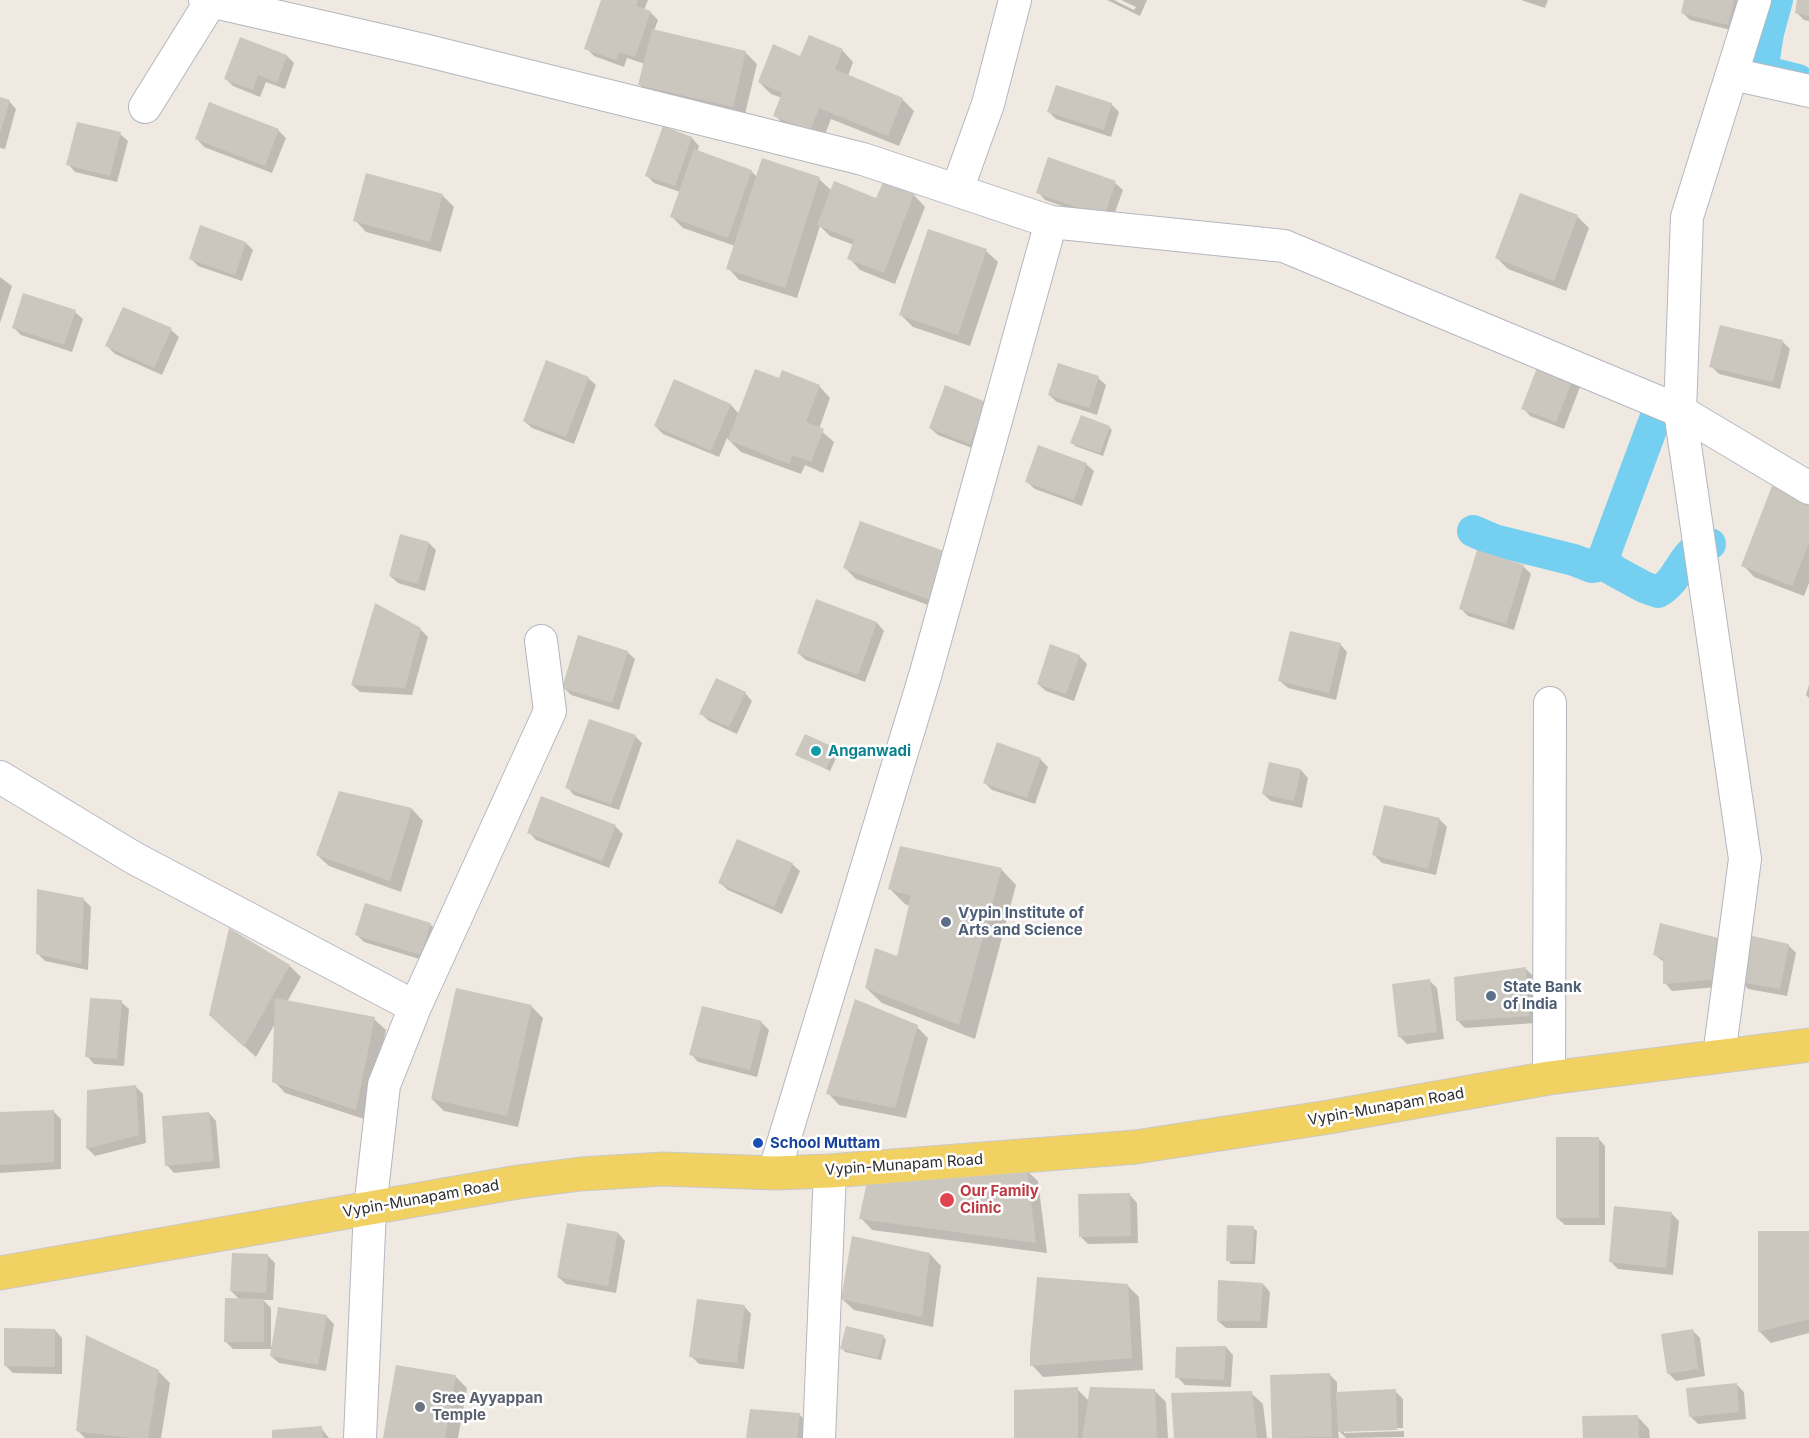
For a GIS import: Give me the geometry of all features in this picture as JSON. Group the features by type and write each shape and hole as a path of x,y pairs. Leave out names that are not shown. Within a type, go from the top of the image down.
{"main road":[{"name":"Vypin-Munapam Road","path":"0,1273 518,1182 581,1174 663,1169 774,1173 830,1171 1136,1147 1329,1117 1549,1078 1809,1045"}],"street":[{"path":"957,190 988,104 1015,0"},
{"path":"1719,1056 1745,859 1680,411 1687,217 1755,0"},
{"path":"145,107 208,1 412,48 863,159 1051,222 1284,246 1680,411 1809,488"},
{"path":"1732,74 1809,91"},
{"path":"774,1173 925,676 1051,222"},
{"path":"360,1438 370,1208 384,1085 415,1007 550,711 541,641"},
{"path":"1549,1078 1550,703"},
{"path":"0,777 134,858 415,1007"},
{"path":"819,1438 830,1171"}],"building":[{"path":"601,0 638,0 636,6 651,11 635,57 619,52 616,60 584,49"},
{"path":"1684,0 1734,0 1728,25 1681,13"},
{"path":"1797,0 1809,0 1809,16 1795,13"},
{"path":"652,29 746,51 733,107 638,85"},
{"path":"809,35 843,49 835,69 903,98 888,136 819,108 810,131 773,116 782,93 758,82 773,44 800,56"},
{"path":"240,37 287,55 277,83 258,75 253,90 224,79"},
{"path":"1056,85 1112,103 1104,130 1047,112"},
{"path":"0,97 10,100 1,131 0,131"},
{"path":"209,102 279,129 265,166 195,139"},
{"path":"77,122 121,132 110,176 66,165"},
{"path":"663,126 692,137 675,186 645,176"},
{"path":"694,149 752,170 728,238 670,217"},
{"path":"1048,157 1116,181 1104,217 1036,193"},
{"path":"762,158 820,177 785,288 726,269"},
{"path":"366,173 443,194 430,242 353,221"},
{"path":"834,181 876,198 883,182 914,194 884,273 847,259 854,240 817,225"},
{"path":"1520,193 1578,215 1554,281 1495,258"},
{"path":"200,225 246,242 235,275 189,259"},
{"path":"928,229 987,249 958,335 899,315"},
{"path":"23,293 76,310 64,345 12,328"},
{"path":"123,307 172,328 154,368 105,346"},
{"path":"1720,325 1783,340 1773,382 1709,367"},
{"path":"546,360 589,377 566,437 523,421"},
{"path":"1058,363 1099,376 1089,408 1048,395"},
{"path":"1538,365 1573,379 1556,422 1521,409"},
{"path":"755,369 779,378 782,370 820,385 806,422 824,429 811,462 793,455 789,464 728,440"},
{"path":"674,379 731,404 711,451 654,426"},
{"path":"945,385 986,402 970,444 929,428"},
{"path":"1081,415 1110,426 1100,453 1070,443"},
{"path":"1038,445 1087,463 1074,500 1025,482"},
{"path":"1772,486 1809,501 1809,543 1792,586 1741,566"},
{"path":"860,521 947,552 930,600 843,568"},
{"path":"400,534 429,542 418,584 389,576"},
{"path":"1477,550 1524,565 1506,624 1459,609"},
{"path":"816,599 877,622 858,675 797,653"},
{"path":"375,603 421,628 405,688 351,685"},
{"path":"1290,631 1341,643 1329,693 1278,681"},
{"path":"578,635 628,651 612,703 562,688"},
{"path":"1050,644 1080,655 1066,694 1037,684"},
{"path":"716,678 746,692 729,727 699,714"},
{"path":"589,719 636,735 611,804 565,788"},
{"name":"Anganwadi","path":"805,734 836,748 826,769 795,755"},
{"path":"997,742 1041,758 1027,798 983,783"},
{"path":"1269,762 1301,769 1294,801 1262,794"},
{"path":"339,791 412,808 390,881 316,855"},
{"path":"541,796 616,825 602,861 527,833"},
{"path":"1384,805 1440,818 1428,869 1372,855"},
{"path":"737,839 793,863 774,907 718,883"},
{"name":"Vypin Institute of Arts and Science","path":"900,846 1002,868 959,1025 865,988 875,948 897,956 911,896 888,889"},
{"path":"37,889 84,898 81,964 36,954"},
{"path":"365,903 431,923 421,955 355,935"},
{"path":"1660,923 1730,941 1721,979 1663,984 1663,958 1653,955"},
{"path":"229,928 290,965 244,1047 209,1015"},
{"path":"1748,935 1789,944 1780,989 1739,982"},
{"name":"State Bank of India","path":"1526,967 1529,1016 1456,1021 1454,977"},
{"path":"1430,979 1437,1032 1398,1037 1392,984"},
{"path":"456,988 532,1005 507,1116 431,1099"},
{"path":"90,998 122,1000 117,1059 85,1057"},
{"path":"275,998 375,1017 356,1110 272,1082"},
{"path":"855,999 918,1025 895,1108 826,1094"},
{"path":"702,1006 762,1021 750,1070 689,1055"},
{"path":"136,1085 139,1135 86,1149 87,1090"},
{"path":"54,1110 54,1162 0,1165 0,1112"},
{"path":"209,1112 214,1161 165,1166 162,1116"},
{"path":"1556,1137 1599,1137 1599,1218 1556,1218"},
{"name":"Our Family Clinic","path":"1027,1168 1036,1243 859,1219 867,1182"},
{"path":"1130,1193 1131,1236 1079,1237 1078,1194"},
{"path":"1614,1206 1672,1212 1666,1268 1609,1262"},
{"path":"567,1223 618,1232 608,1286 557,1277"},
{"path":"1227,1225 1254,1226 1252,1261 1226,1261"},
{"path":"1758,1231 1809,1231 1809,1319 1758,1332"},
{"path":"852,1236 930,1253 922,1317 841,1299"},
{"path":"232,1253 268,1254 266,1293 230,1291"},
{"path":"1037,1277 1128,1284 1132,1358 1030,1366"},
{"path":"1218,1280 1263,1283 1260,1321 1217,1321"},
{"path":"225,1298 264,1299 264,1342 224,1342"},
{"path":"697,1299 745,1305 737,1363 689,1357"},
{"path":"278,1307 327,1315 318,1365 270,1356"},
{"path":"846,1326 884,1335 878,1358 840,1349"},
{"path":"4,1328 55,1329 55,1367 4,1366"},
{"path":"1693,1329 1698,1369 1667,1374 1661,1334"},
{"path":"86,1335 159,1370 148,1438 76,1431"},
{"path":"1226,1346 1224,1380 1175,1378 1176,1347"},
{"name":"Sree Ayyappan Temple","path":"396,1365 456,1375 445,1438 383,1438"},
{"path":"1330,1373 1332,1437 1272,1438 1270,1375"},
{"path":"1737,1383 1739,1412 1689,1417 1686,1388"},
{"path":"1078,1387 1078,1438 1014,1438 1014,1390"},
{"path":"1090,1387 1155,1389 1157,1438 1082,1438"},
{"path":"1396,1389 1397,1430 1338,1432 1336,1392"},
{"path":"1252,1391 1257,1438 1174,1438 1171,1393"},
{"path":"750,1409 800,1413 797,1438 746,1438"},
{"path":"1638,1415 1639,1438 1583,1438 1582,1416"},
{"path":"322,1426 323,1438 272,1438 272,1430"}],"waterway":[{"path":"1777,0 1768,33 1762,71 1798,80"},
{"path":"1661,403 1604,556 1611,569 1658,592 1672,579 1693,551 1710,544"},
{"path":"1473,531 1494,540 1574,560 1592,567 1608,564"}],"place":[{"name":"Anganwadi","path":"816,751"},
{"name":"Vypin Institute of Arts and Science","path":"946,922"},
{"name":"State Bank of India","path":"1491,996"},
{"name":"School Muttam","path":"758,1143"},
{"name":"Our Family Clinic","path":"947,1200"},
{"name":"Sree Ayyappan Temple","path":"420,1407"}]}
